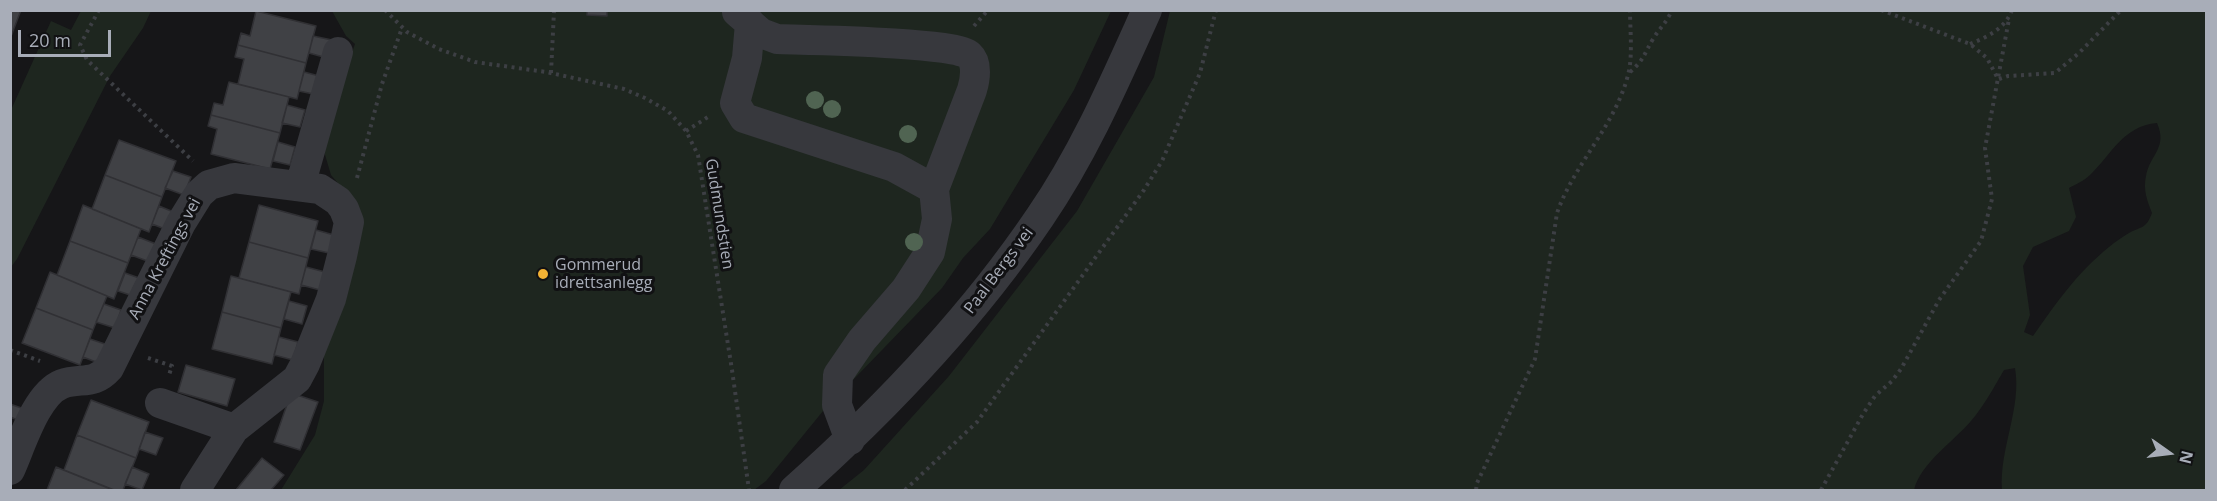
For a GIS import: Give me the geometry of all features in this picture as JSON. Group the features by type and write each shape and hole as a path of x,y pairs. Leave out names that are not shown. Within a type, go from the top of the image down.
{"street":[{"name":"Paal Bergs vei","path":"794,490 850,440 924,365 988,289 1041,215 1086,140 1146,10"},
{"path":"742,17 747,58 735,103 744,118 894,167 934,189"},
{"path":"742,17 761,33 777,39 954,49 969,55 974,64 975,77 972,90 934,189 938,219 930,252 906,289 862,340 838,375 837,405 850,440"},
{"path":"300,186 338,52"},
{"name":"Anna Kreftings vei","path":"10,470 46,395 63,383 94,380 109,368 181,223 199,194 215,183 234,178 320,189 338,201 344,209"},
{"path":"195,490 234,429 297,379 305,364 331,299 342,256 349,222 344,209"},
{"path":"160,403 234,429"}],"path":[{"path":"99,10 80,45 87,60 215,183"},
{"name":"Gudmundstien","path":"385,10 402,27 439,49 476,62 551,73 624,89 668,111 686,131 698,155 732,370 748,490"},
{"path":"905,490 977,422 1144,190 1162,161 1200,74 1216,10"},
{"path":"1476,490 1477,483 1535,359 1557,213 1565,192 1619,101 1629,72 1630,10"},
{"path":"1629,72 1642,61 1654,37 1661,31 1672,10"},
{"path":"1881,10 1970,44 1987,58 1998,80"},
{"path":"1821,490 1863,414 1875,396 1892,381 1901,369 1939,300 1981,241 1992,199 1985,148 2012,10"},
{"path":"1998,80 2008,76 2055,73 2079,53 2121,10"},
{"path":"551,73 554,11"},
{"path":"1970,44 1990,36 2009,19"},
{"path":"344,209 358,177 382,84 402,27"},
{"path":"119,348 172,366 160,403"}],"shaded area":[{"path":"81,11 151,11 143,28 110,76 11,267 11,110 51,21 71,30"},
{"path":"332,11 1111,11 1074,90 990,229 963,258 942,288 823,411 766,481 754,490 281,490 315,435 324,401 324,343 354,202 331,175 323,148 339,89 355,44 346,36"},
{"path":"1170,11 2206,11 2206,490 2002,490 2004,459 2015,398 2015,368 2004,370 1976,415 1930,462 1917,480 1914,490 839,490 864,470 949,376 1077,211 1154,77","holes":["2157,123 2160,132 2159,145 2148,168 2145,181 2146,195 2152,213 2148,222 2116,241 2097,257 2059,300 2033,336 2024,332 2030,315 2023,266 2033,247 2069,231 2076,217 2069,188 2088,177 2119,142 2135,129"]}],"building":[{"path":"10,10 21,10 10,39"},
{"path":"587,10 607,10 607,16 587,15"},
{"path":"256,11 316,26 306,63 238,45 241,33 250,36"},
{"path":"313,36 332,40 327,58 309,53"},
{"path":"238,45 306,63 297,99 238,84 244,59 235,57"},
{"path":"304,72 323,77 318,95 299,91"},
{"path":"229,82 289,97 280,133 211,115 214,103 223,105"},
{"path":"287,105 305,110 300,127 282,123"},
{"path":"211,115 280,133 270,169 211,154 217,129 208,126"},
{"path":"119,140 176,161 162,197 105,175"},
{"path":"278,142 295,147 290,165 273,161"},
{"path":"173,171 191,177 184,195 165,188"},
{"path":"105,175 162,197 149,232 92,209"},
{"path":"83,205 141,229 128,263 70,241"},
{"path":"259,205 318,221 308,258 249,242"},
{"path":"159,206 176,213 170,231 152,224"},
{"path":"316,230 334,235 329,253 311,249"},
{"path":"138,237 156,244 150,262 131,255"},
{"path":"70,241 128,263 114,299 57,275"},
{"path":"249,242 308,258 299,294 239,278"},
{"path":"306,267 325,272 320,290 301,285"},
{"path":"50,272 107,296 93,330 36,308"},
{"path":"125,273 142,279 136,297 118,291"},
{"path":"231,276 291,292 281,328 222,312"},
{"path":"289,301 307,306 302,324 284,319"},
{"path":"104,304 121,310 115,328 96,322"},
{"path":"36,308 93,330 80,365 22,343"},
{"path":"222,312 281,328 272,364 212,349"},
{"path":"279,337 298,342 293,360 274,355"},
{"path":"90,339 108,345 101,364 83,357"},
{"path":"186,365 235,379 227,406 178,392"},
{"path":"291,393 318,402 300,450 274,442"},
{"path":"91,400 149,422 136,458 77,435"},
{"path":"10,404 27,410 23,422 10,417"},
{"path":"145,432 163,438 156,455 139,449"},
{"path":"77,435 136,458 123,490 114,490 64,470"},
{"path":"262,458 284,475 271,490 236,490"},
{"path":"56,467 113,490 47,490"},
{"path":"132,467 149,474 142,490 125,484"}],"place":[{"name":"Gommerud idrettsanlegg","path":"543,274"}]}
